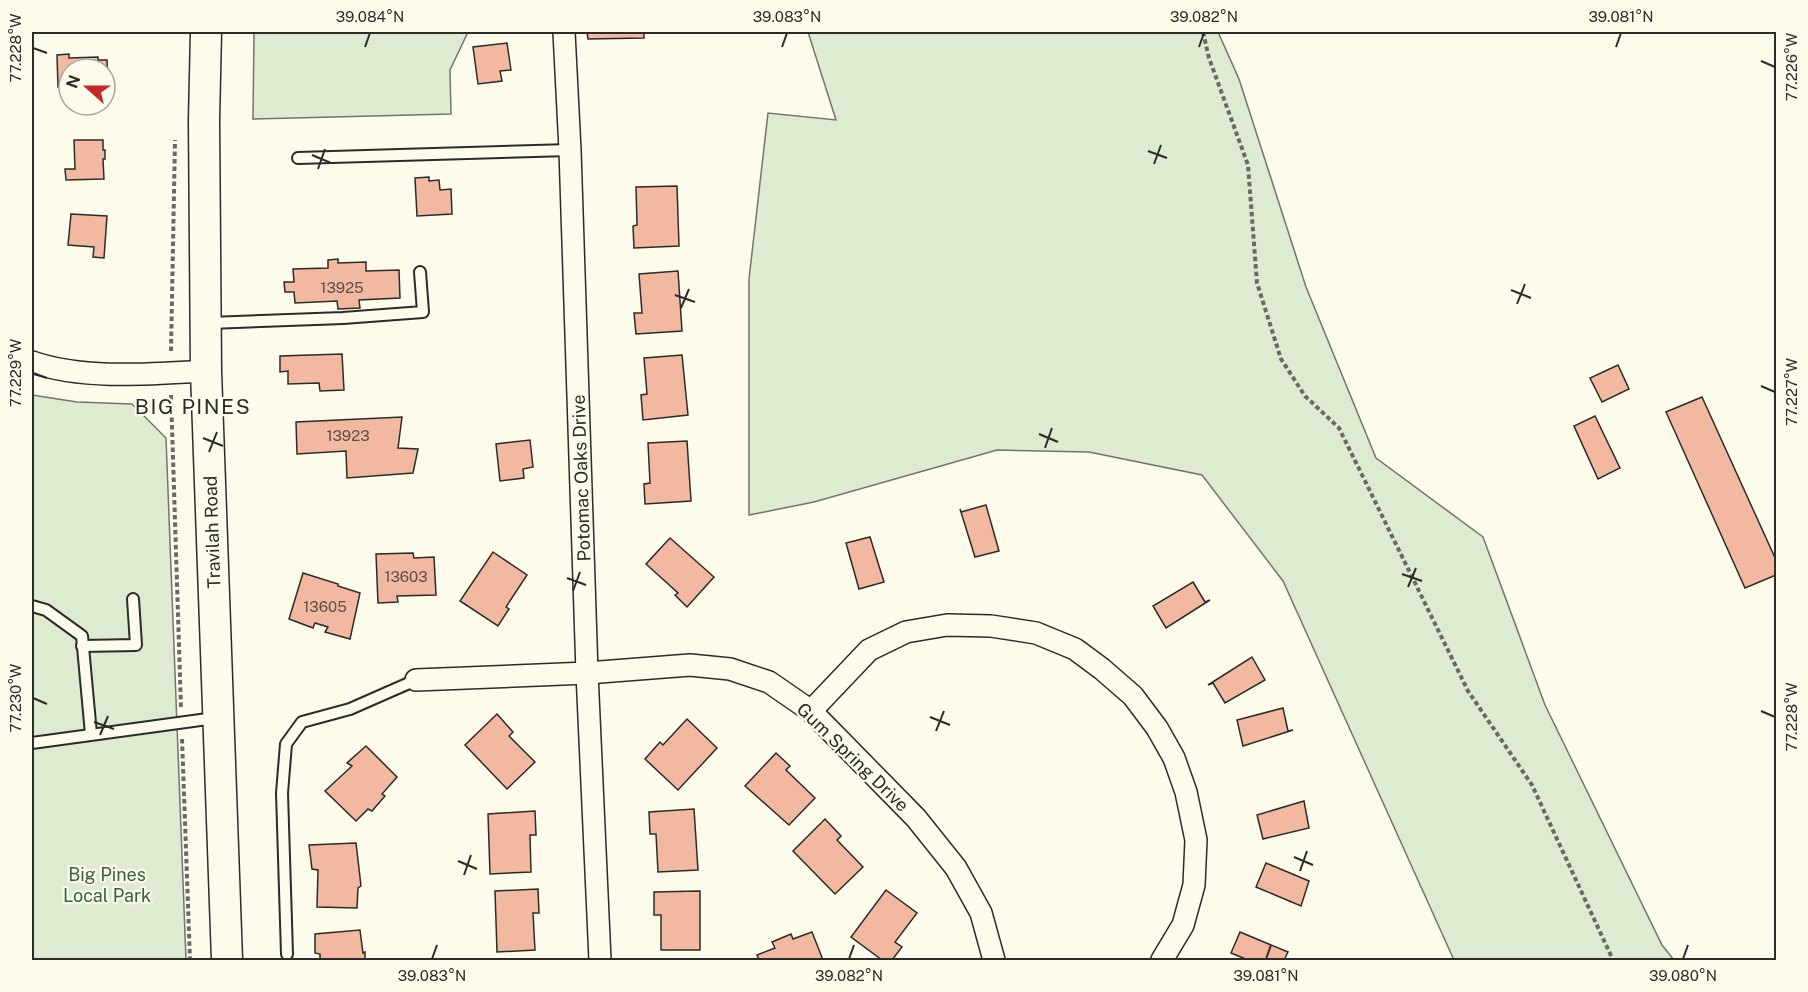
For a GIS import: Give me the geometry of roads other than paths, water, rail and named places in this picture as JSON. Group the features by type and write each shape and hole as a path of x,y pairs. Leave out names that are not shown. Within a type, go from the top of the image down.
{"main road":[{"name":"Travilah Road","path":"206,32 204,120 206,371 227,960"}],"street":[{"name":"Potomac Oaks Drive","path":"564,32 600,960"},
{"path":"32,362 51,369 124,375 206,371"},
{"path":"811,711 869,651 906,633 947,625 991,626 1036,633 1084,656 1133,696 1158,728 1174,758 1186,792 1196,840 1194,885 1183,925 1162,960"},
{"name":"Gum Spring Drive","path":"416,680 588,673 690,665 730,669 770,682 811,711 916,818 956,868 981,913 994,960"}],"lane":[{"path":"298,158 570,150"},
{"path":"206,324 423,312 420,272"},
{"path":"82,646 136,645 133,599"},
{"path":"32,606 46,610 82,636 91,734"},
{"path":"287,954 282,794 286,744 302,722 350,709 416,680"},
{"path":"32,743 218,718"}],"district":[{"name":"BIG PINES","path":"193,406"}],"park label":[{"name":"Big Pines Local Park","path":"107,884"}]}
